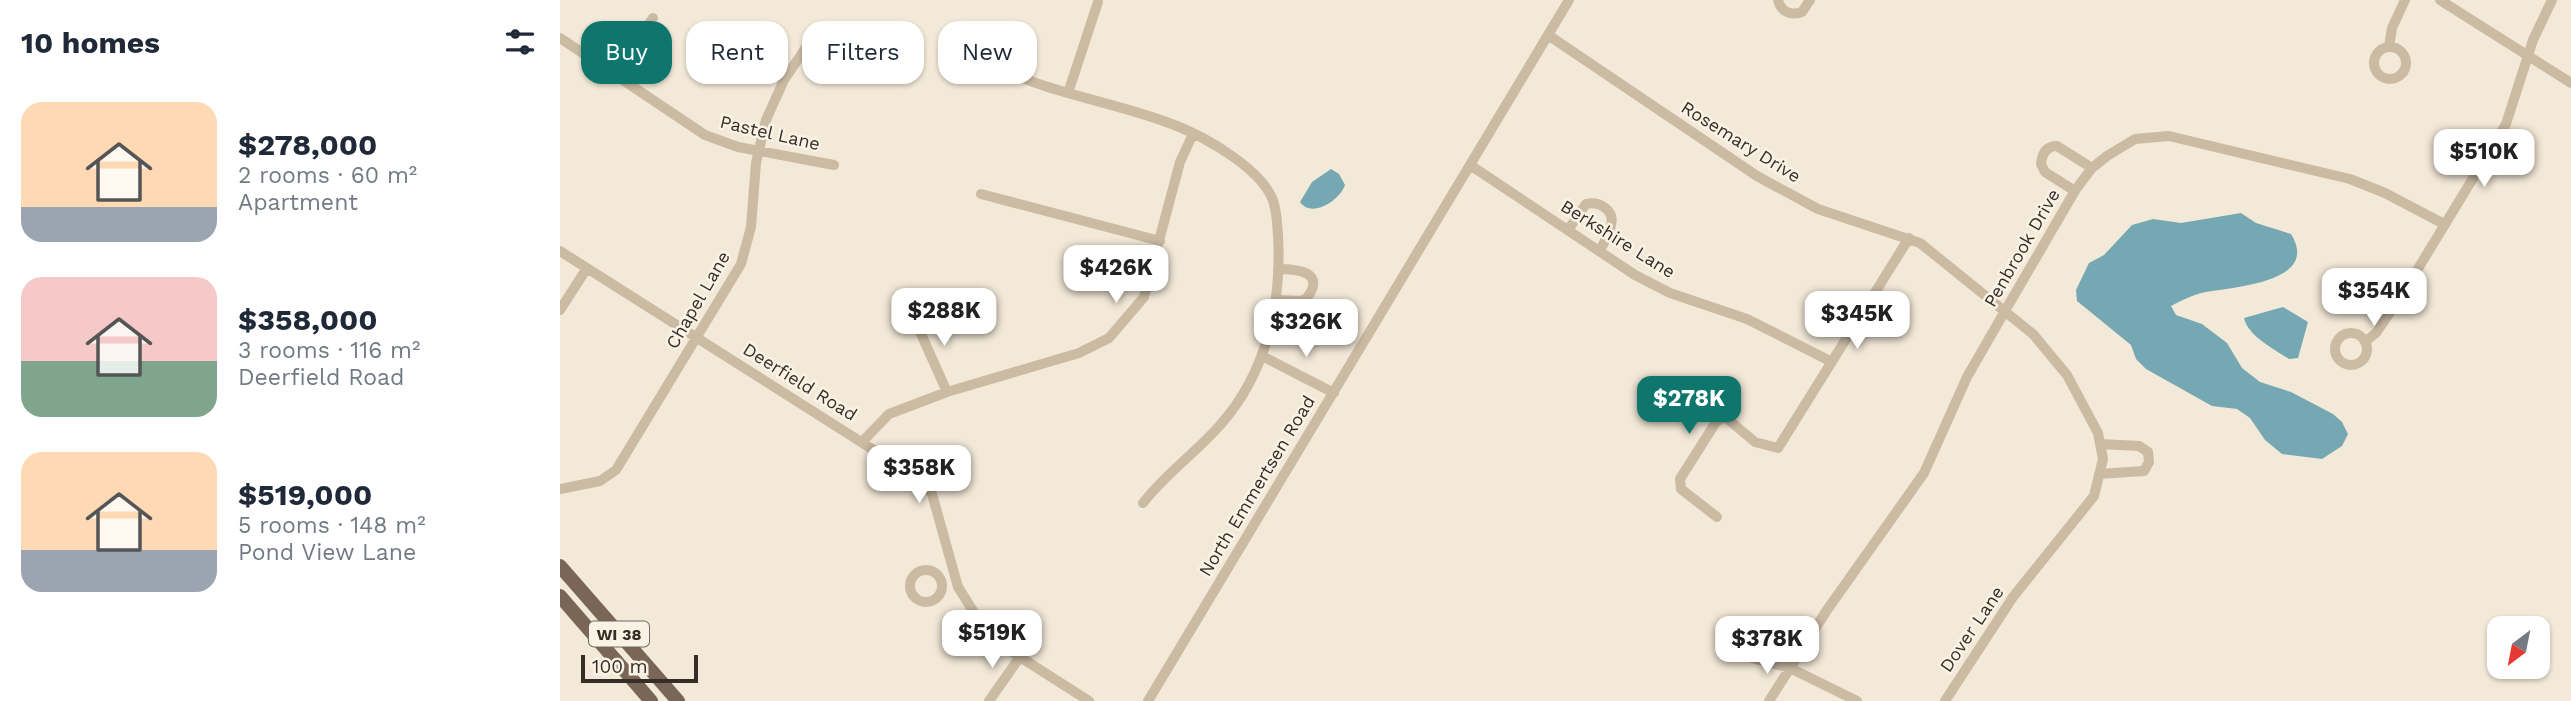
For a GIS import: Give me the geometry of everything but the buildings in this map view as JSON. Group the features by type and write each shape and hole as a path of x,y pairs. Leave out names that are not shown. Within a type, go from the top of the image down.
{"main road":[{"name":"WI 38","path":"560,566 678,701"},
{"name":"WI 38","path":"560,596 650,701"}],"street":[{"name":"North Emmertsen Road","path":"1148,701 1569,0"},
{"path":"1778,0 1783,10 1792,14 1806,9 1810,0"},
{"path":"2389,47 2392,28 2404,0"},
{"path":"2440,0 2571,83"},
{"path":"2365,342 2376,333 2506,124 2527,55 2544,12 2552,0"},
{"path":"1069,93 1098,2"},
{"name":"Rosemary Drive","path":"1548,35 1757,176 1818,209 1909,238 1939,257 2033,334 2067,375 2098,433 2103,458 2094,496 2030,577"},
{"name":"Pastel Lane","path":"560,38 581,52"},
{"name":"Chapel Lane","path":"560,489 599,482 616,470 736,275 746,252 751,227 758,151 774,100 802,55"},
{"name":"Pastel Lane","path":"628,84 705,135 758,151 834,165"},
{"path":"1037,84 1146,114 1193,134 1257,175 1273,200 1278,269 1276,300 1262,356 1243,393 1222,424 1163,477 1143,503"},
{"path":"862,442 889,414 947,392 1080,353 1109,338 1144,297 1180,162 1193,134"},
{"name":"Penbrook Drive","path":"1769,701 1827,610 1924,473 1967,377 2075,191 2092,168 2134,139 2169,136 2350,179 2385,193 2444,223"},
{"path":"2075,191 2045,172 2041,164 2044,153 2048,148 2057,146 2092,168"},
{"name":"Berkshire Lane","path":"1470,165 1600,251 1670,293 1747,319 1832,362"},
{"path":"981,194 1160,241"},
{"path":"1568,230 1586,204 1594,202 1605,207 1612,216 1612,227 1600,251"},
{"path":"1717,517 1681,489 1680,479 1716,422 1724,416 1755,442 1778,448 1909,238"},
{"name":"Deerfield Road","path":"560,251 921,481 932,495 958,587 990,638 1089,701"},
{"path":"560,310 587,268"},
{"path":"1276,300 1300,302 1306,299 1312,284 1310,275 1304,270 1278,269"},
{"path":"913,316 947,392"},
{"path":"1262,356 1334,393"},
{"path":"2099,474 2144,471 2149,462 2148,452 2139,446 2100,444"},
{"name":"Dover Lane","path":"1945,701 2030,577"},
{"path":"942,583 955,578"},
{"path":"1725,651 1790,668 1857,701"},
{"path":"989,701 1020,657"}],"water":[{"path":"1331,169 1339,174 1345,185 1342,191 1325,206 1311,209 1305,207 1300,202 1312,182"},
{"path":"2241,213 2256,223 2291,234 2297,251 2294,263 2283,273 2268,280 2201,293 2171,306 2176,315 2202,324 2227,343 2242,368 2260,382 2291,392 2333,414 2342,422 2348,434 2342,446 2322,459 2282,454 2265,440 2250,418 2237,409 2212,406 2146,369 2136,359 2131,345 2077,301 2076,290 2089,263 2104,255 2132,225 2153,219 2181,223"},
{"path":"2283,307 2308,322 2298,358 2289,359 2262,342 2246,325 2244,318"}]}
